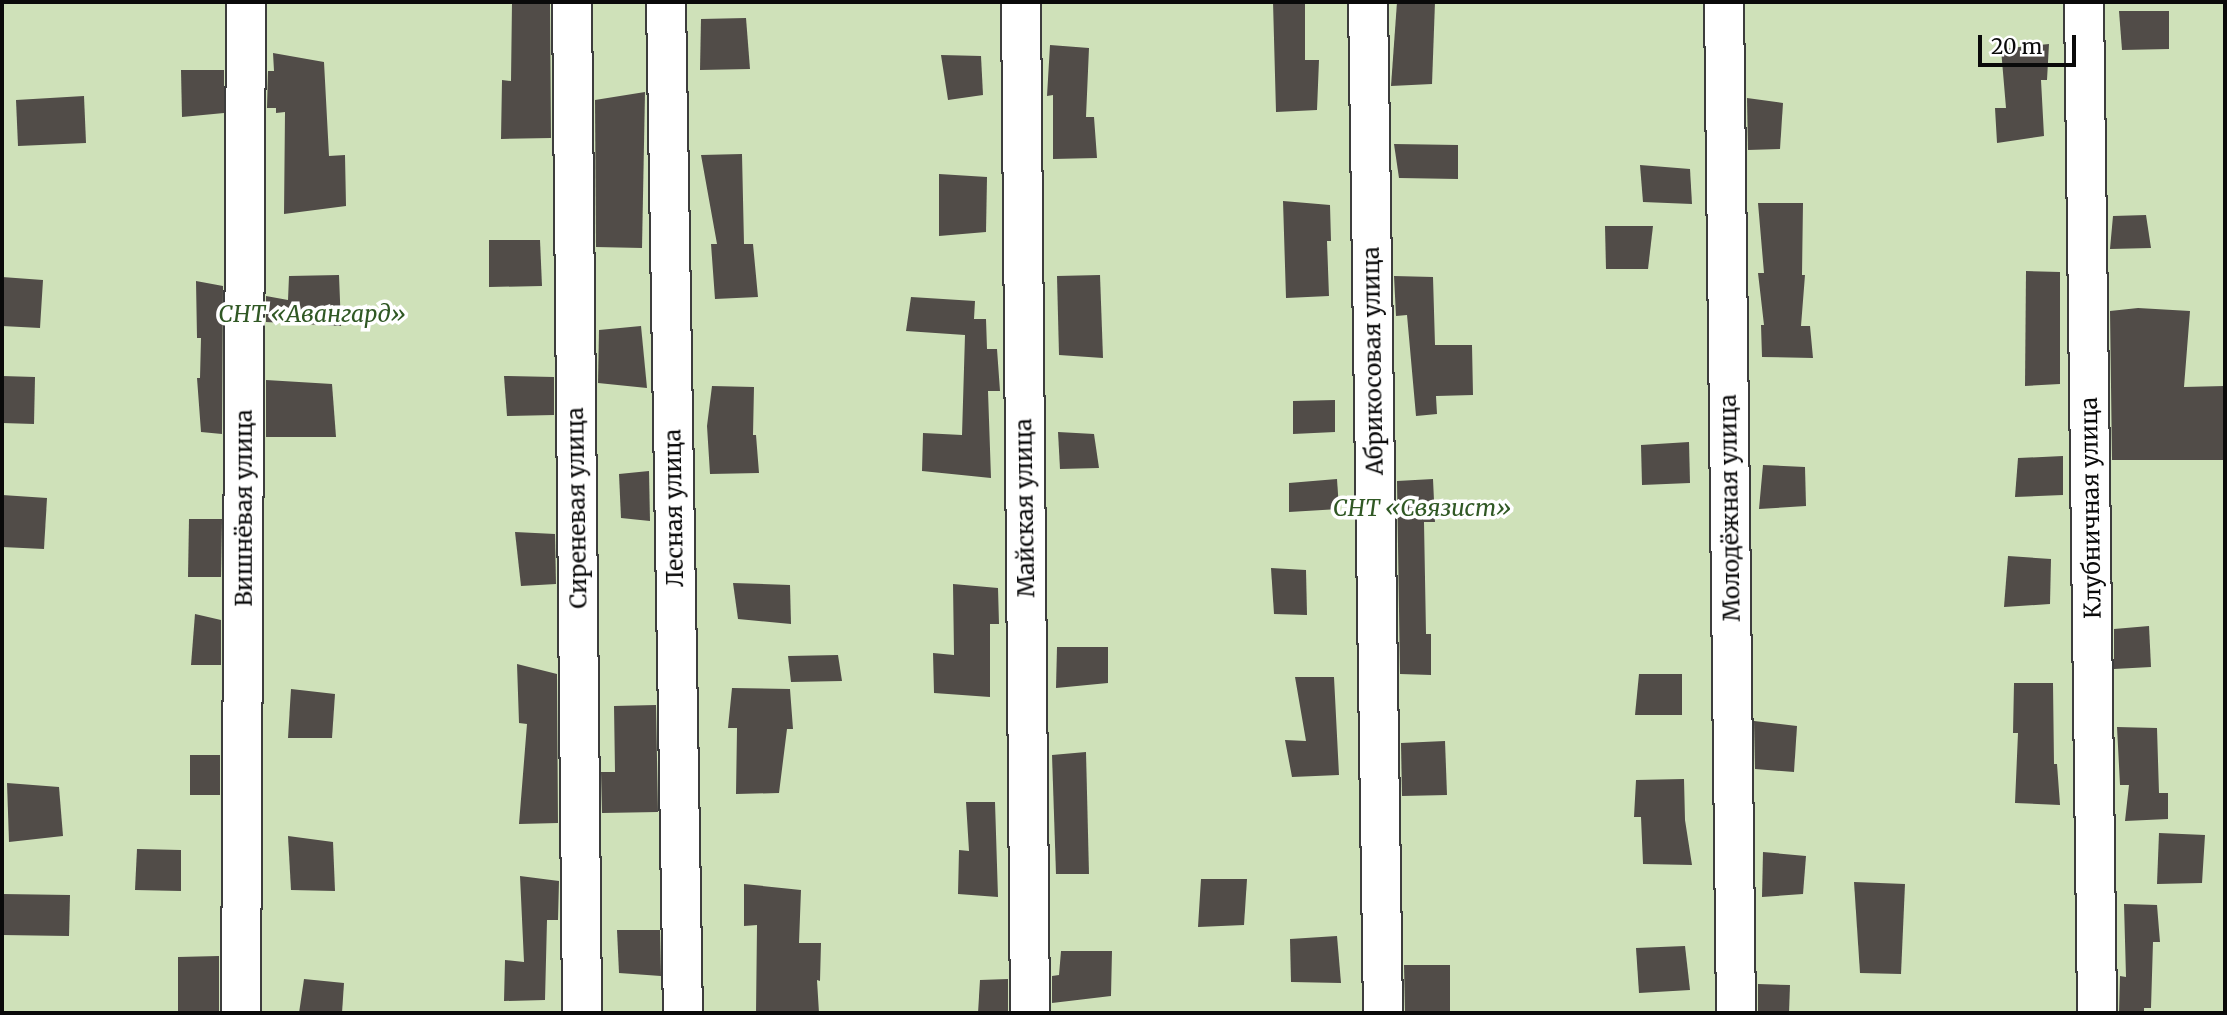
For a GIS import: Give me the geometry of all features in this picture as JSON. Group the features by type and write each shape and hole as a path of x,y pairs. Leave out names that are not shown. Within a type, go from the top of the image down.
{"street":[{"name":"Вишнёвая улица","path":"241,1013 246,2"},
{"name":"Сиреневая улица","path":"572,2 582,1013"},
{"name":"Лесная улица","path":"666,2 683,1013"},
{"name":"Майская улица","path":"1021,2 1030,1013"},
{"name":"Абрикосовая улица","path":"1367,2 1382,1013"},
{"name":"Молодёжная улица","path":"1724,2 1736,1013"},
{"name":"Клубничная улица","path":"2084,2 2098,1013"}],"green space":[{"name":"СНТ «Связист»","path":"2,2 2225,2 2225,1013 2,1013"}],"building":[{"path":"512,2 550,2 551,138 501,139 502,80 511,81"},
{"path":"1273,2 1305,2 1305,60 1319,60 1317,110 1276,112"},
{"path":"1397,2 1435,2 1432,84 1391,86"},
{"path":"2119,11 2169,11 2169,49 2122,50"},
{"path":"746,18 750,69 700,70 701,19"},
{"path":"2049,44 2047,80 2041,80 2044,136 1997,143 1995,108 2006,108 2001,49"},
{"path":"1050,45 1089,48 1086,117 1094,117 1097,158 1053,159 1053,95 1047,96"},
{"path":"273,53 324,62 329,156 345,155 346,206 284,214 285,112 276,113 276,108 267,108 268,71 274,71"},
{"path":"941,55 981,56 983,95 948,100"},
{"path":"181,70 224,70 224,113 182,117"},
{"path":"645,92 642,248 596,247 595,100"},
{"path":"84,96 86,143 18,146 16,100"},
{"path":"1747,98 1783,103 1780,149 1748,150"},
{"path":"1394,144 1458,145 1458,179 1399,178"},
{"path":"742,154 744,244 753,244 758,297 715,299 711,244 717,244 701,155"},
{"path":"1640,165 1690,169 1692,204 1643,202"},
{"path":"939,174 987,177 986,232 939,236"},
{"path":"1283,201 1330,205 1331,241 1327,241 1329,296 1286,298"},
{"path":"1758,203 1803,203 1802,275 1805,275 1801,326 1810,326 1813,358 1762,357 1761,325 1764,325 1758,273 1764,273"},
{"path":"2146,215 2151,248 2110,249 2113,216"},
{"path":"1605,226 1653,226 1648,269 1606,269"},
{"path":"489,240 540,240 542,286 489,287"},
{"path":"2026,271 2060,272 2060,384 2025,386"},
{"path":"339,275 341,326 266,322 266,296 288,300 289,276"},
{"path":"1100,275 1103,358 1059,355 1057,276"},
{"path":"1394,276 1433,277 1435,345 1472,345 1473,395 1436,396 1437,414 1416,416 1407,315 1396,316"},
{"path":"2,277 43,280 40,328 2,326"},
{"path":"196,281 223,286 222,434 201,432 197,378 200,378 201,338 197,338"},
{"path":"911,297 975,301 974,319 986,319 987,349 997,349 1000,391 988,391 991,478 922,471 923,433 962,435 965,335 906,331"},
{"path":"2138,308 2190,311 2184,387 2225,386 2225,460 2112,460 2110,311"},
{"path":"641,326 647,388 598,383 599,330"},
{"path":"2,376 35,377 34,424 2,423"},
{"path":"504,376 554,377 554,415 507,416"},
{"path":"266,380 332,384 336,437 266,437"},
{"path":"712,386 754,387 753,435 756,435 759,473 710,474 707,426"},
{"path":"1335,400 1335,432 1293,434 1293,401"},
{"path":"1058,432 1094,434 1099,468 1060,469"},
{"path":"1689,442 1690,483 1642,485 1641,445"},
{"path":"2063,456 2063,495 2015,497 2018,458"},
{"path":"1763,465 1805,467 1806,506 1759,509"},
{"path":"649,471 650,521 621,518 619,474"},
{"path":"1337,479 1339,509 1289,512 1289,483"},
{"path":"1433,479 1435,522 1424,522 1426,634 1431,634 1431,675 1400,674 1397,481"},
{"path":"2,495 47,498 44,549 2,547"},
{"path":"189,519 222,519 221,577 188,577"},
{"path":"515,532 555,534 556,584 521,586"},
{"path":"2008,556 2051,559 2050,604 2004,607"},
{"path":"1271,568 1306,570 1307,615 1274,614"},
{"path":"733,583 790,585 791,624 738,619"},
{"path":"953,584 998,588 999,624 990,624 990,697 934,693 933,653 954,655"},
{"path":"195,614 221,620 221,665 191,665"},
{"path":"2149,626 2151,667 2114,669 2114,629"},
{"path":"1057,647 1108,647 1108,683 1056,688"},
{"path":"838,655 842,681 791,682 788,656"},
{"path":"517,664 557,674 558,823 519,824 527,724 519,723"},
{"path":"1639,674 1682,674 1682,715 1635,715"},
{"path":"1295,677 1334,677 1339,775 1292,777 1285,740 1306,741"},
{"path":"2014,683 2053,683 2054,764 2057,764 2060,805 2015,803 2018,733 2013,733"},
{"path":"732,688 790,689 793,729 787,729 779,793 736,794 737,728 728,728"},
{"path":"291,689 335,694 332,738 288,738"},
{"path":"656,705 658,812 602,813 601,772 615,772 614,706"},
{"path":"1754,721 1797,726 1794,772 1755,769"},
{"path":"2117,727 2157,728 2159,793 2168,793 2168,819 2125,821 2129,785 2120,785"},
{"path":"1445,741 1447,795 1402,796 1401,743"},
{"path":"1086,752 1089,874 1056,874 1052,755"},
{"path":"190,755 220,755 220,795 190,795"},
{"path":"1684,779 1685,820 1692,865 1643,864 1641,817 1634,817 1636,780"},
{"path":"7,783 59,787 63,836 9,842"},
{"path":"966,802 995,802 998,897 958,894 959,850 969,851"},
{"path":"2159,833 2205,835 2202,883 2157,884"},
{"path":"288,836 333,842 335,891 291,890"},
{"path":"137,849 181,850 181,891 135,890"},
{"path":"1763,852 1806,856 1803,894 1762,897"},
{"path":"520,876 559,881 558,920 547,920 545,1000 504,1001 505,960 524,962"},
{"path":"1201,879 1247,879 1244,925 1198,927"},
{"path":"1854,882 1905,884 1901,974 1860,973"},
{"path":"744,884 801,890 799,943 821,943 820,981 817,980 819,1013 756,1013 757,925 744,926"},
{"path":"2,894 70,895 69,936 2,935"},
{"path":"2124,904 2157,905 2160,942 2153,942 2151,1008 2144,1008 2144,1013 2119,1013 2120,976 2126,977"},
{"path":"617,930 660,930 661,976 619,973"},
{"path":"1337,936 1341,983 1291,982 1290,939"},
{"path":"1685,946 1690,990 1639,993 1636,948"},
{"path":"1061,951 1112,951 1111,996 1052,1003 1052,976 1059,975"},
{"path":"219,956 219,1012 178,1012 178,957"},
{"path":"1404,965 1450,965 1450,1013 1405,1013"},
{"path":"304,979 344,983 342,1013 299,1013"},
{"path":"1008,979 1008,1013 978,1013 980,980"},
{"path":"1758,984 1790,985 1789,1013 1758,1013"}],"park label":[{"name":"СНТ «Авангард»","path":"312,314"}]}
